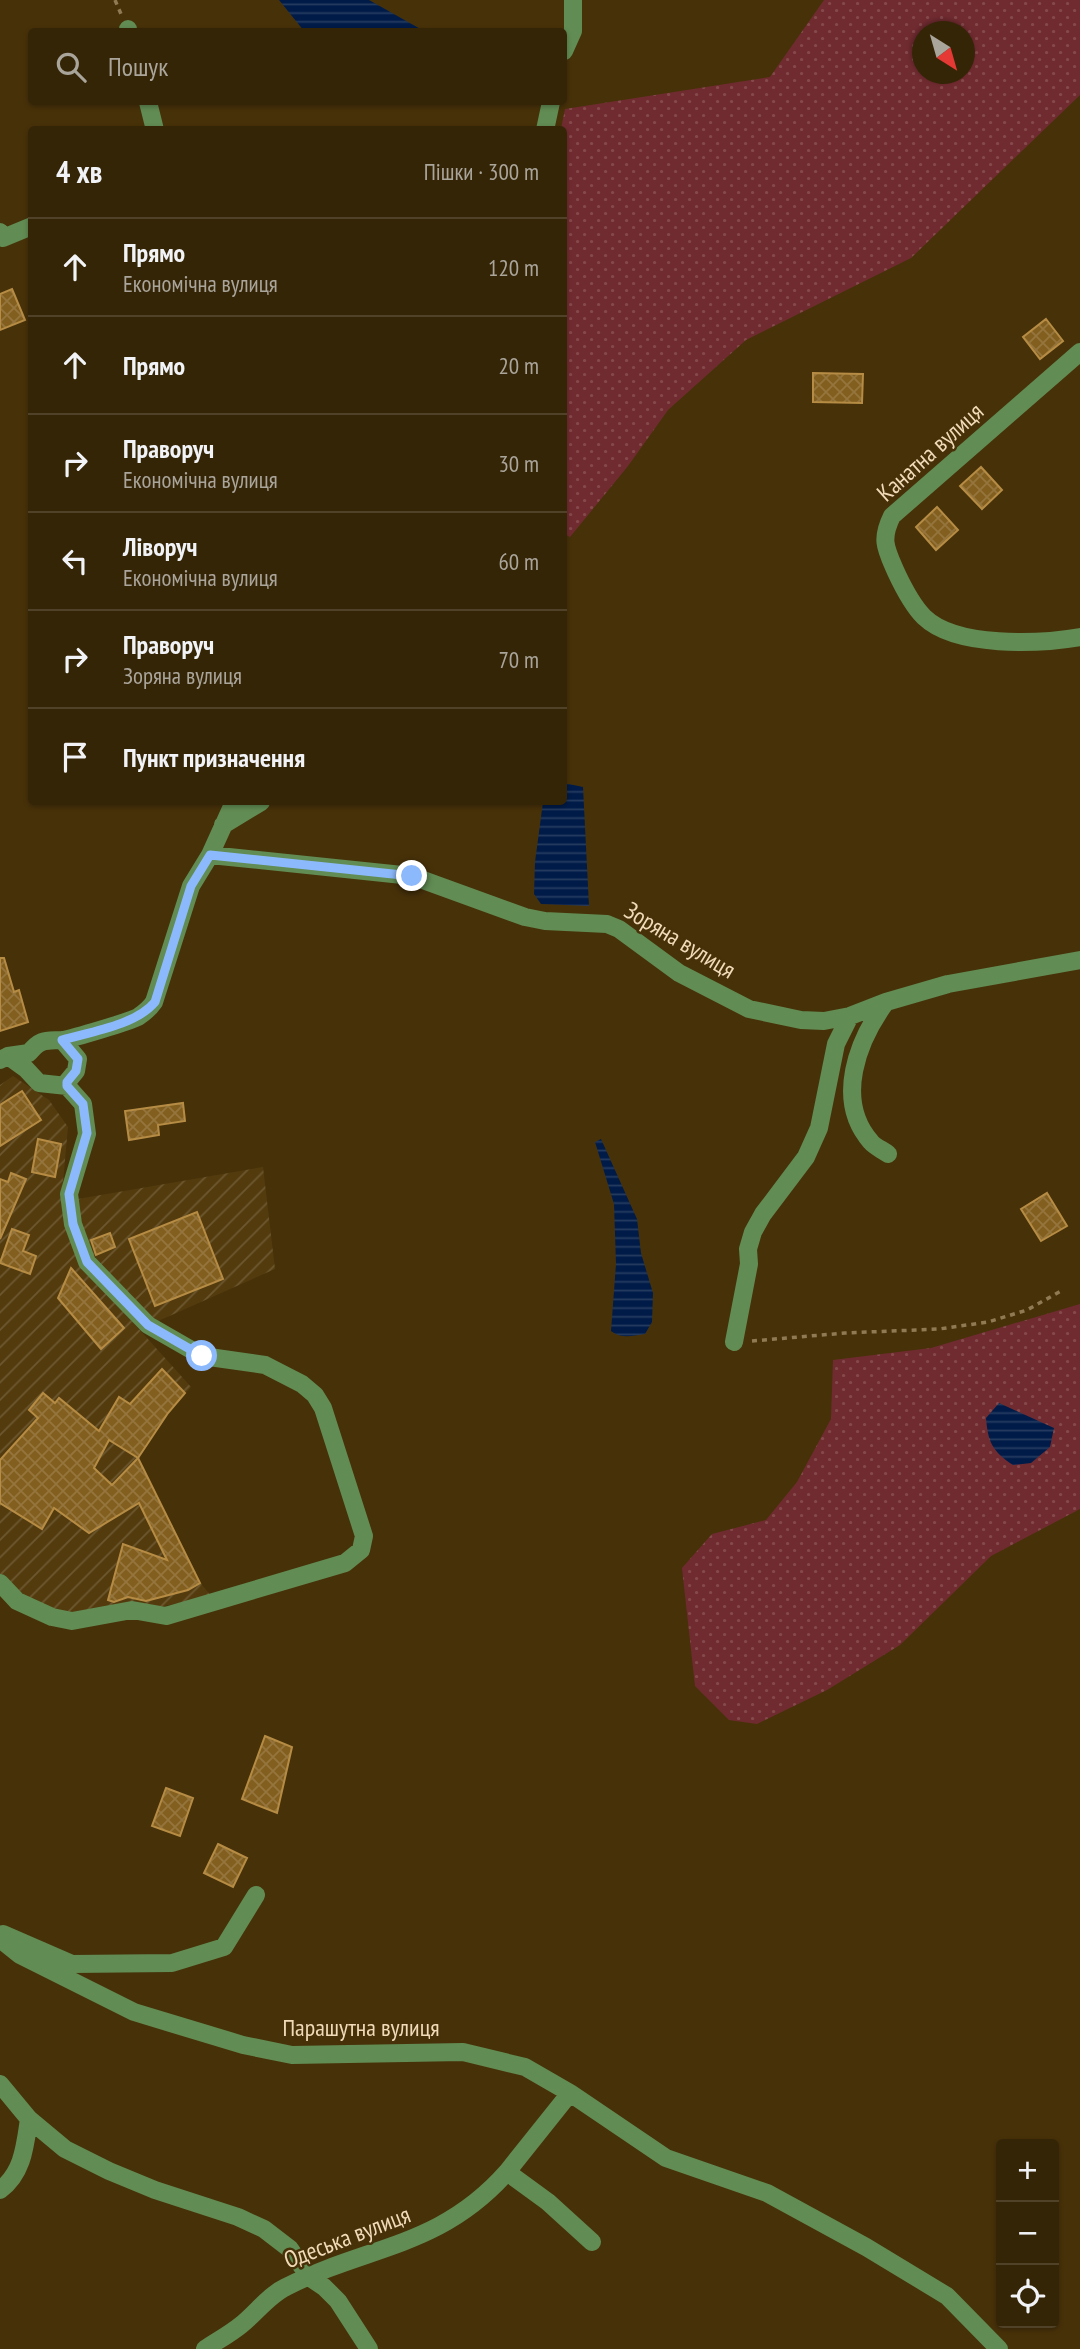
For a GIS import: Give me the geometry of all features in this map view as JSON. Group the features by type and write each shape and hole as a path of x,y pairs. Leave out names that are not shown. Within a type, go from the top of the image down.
{"street":[{"path":"567,44 573,30 573,0"},
{"path":"149,105 154,126"},
{"path":"546,126 550,105"},
{"path":"1,237 28,227"},
{"name":"Канатна вулиця","path":"1080,352 892,516 884,531 886,546 914,605 925,619 946,632 970,639 996,642 1080,637"},
{"path":"27,1061 36,1044 46,1040 62,1040 136,1018 155,1002 191,886 210,855 233,805"},
{"path":"223,825 256,805"},
{"name":"Зоряна вулиця","path":"210,855 412,876 525,917 545,921 607,923 679,973 750,1009 801,1020 824,1021 850,1016 886,1002 948,984 1080,960"},
{"path":"886,1002 863,1036 855,1059 852,1083 854,1106 860,1126 872,1143 888,1154"},
{"path":"734,1342 750,1264 748,1249 754,1232 763,1214 806,1157 819,1128 836,1044 850,1016"},
{"path":"62,1040 78,1059 76,1071 67,1086"},
{"path":"4,1058 27,1061"},
{"path":"0,1583 17,1601 51,1617 72,1621 132,1610 166,1616 345,1563 361,1550 363,1536 323,1408 316,1395 302,1384 265,1365 202,1356 148,1325 87,1262 73,1224 69,1194 87,1133 83,1104 67,1086 39,1083 27,1061"},
{"path":"0,1932 72,1964 172,1964 224,1947 256,1895"},
{"name":"Парашутна вулиця","path":"0,1939 20,1955 134,2012 243,2045 292,2055 463,2052 525,2067 666,2158 767,2193 889,2261 947,2296 999,2349"},
{"path":"0,2084 29,2119 65,2149 155,2190 238,2217 264,2229 290,2249 309,2277 338,2301 369,2349"},
{"name":"Одеська вулиця","path":"205,2349 240,2326 283,2288 430,2232 465,2212 507,2172 570,2094"},
{"path":"0,2190 8,2184 19,2168 29,2119"},
{"path":"507,2172 548,2202 592,2242"}],"path":[{"path":"734,1342 939,1329 988,1322 1027,1310 1061,1291"}],"shaded area":[{"path":"824,0 1080,0 1080,95 911,258 746,340 668,410 628,466 570,537 567,536 567,126 562,126 565,109 770,77"},
{"path":"13,1076 49,1100 68,1127 62,1193 77,1260 191,1387 168,1413 139,1458 202,1585 212,1597 89,1620 11,1608 0,1593 0,1085"},
{"path":"263,1167 275,1269 156,1322 89,1257 72,1200"},
{"path":"1080,1304 1080,1509 991,1556 900,1645 827,1690 757,1724 729,1720 695,1686 682,1568 712,1534 766,1520 797,1482 831,1419 833,1360 931,1348","holes":["999,1403 1031,1419 1013,1465"]}],"water":[{"path":"279,0 369,0 419,28 302,28"},
{"path":"567,784 583,787 589,906 541,904 534,894 543,805 567,805"},
{"path":"601,1139 637,1219 641,1253 653,1293 652,1322 645,1334 623,1336 611,1331 616,1264 614,1204 595,1142"},
{"path":"999,1403 1054,1428 1050,1447 1031,1463 1013,1465 992,1445 986,1418"}],"building":[{"path":"12,289 25,320 0,330 0,294"},
{"path":"1046,319 1063,341 1040,359 1023,337"},
{"path":"813,373 863,374 862,403 813,402"},
{"path":"981,467 1002,490 982,509 960,486"},
{"path":"937,507 958,530 936,550 916,527"},
{"path":"0,958 4,958 14,992 19,990 28,1022 0,1031"},
{"path":"22,1091 41,1120 0,1146 0,1105"},
{"path":"183,1103 185,1121 158,1125 159,1135 129,1140 125,1111"},
{"path":"38,1139 61,1144 55,1177 32,1172"},
{"path":"11,1173 26,1179 0,1239 0,1179 8,1182"},
{"path":"1047,1193 1067,1226 1041,1241 1021,1209"},
{"path":"197,1212 223,1279 155,1306 129,1239"},
{"path":"12,1229 29,1235 23,1251 36,1256 30,1274 0,1263"},
{"path":"110,1233 115,1247 96,1255 91,1240"},
{"path":"71,1268 124,1328 101,1349 58,1298"},
{"path":"162,1369 185,1393 138,1458 200,1583 188,1590 146,1601 128,1597 114,1602 108,1600 123,1544 167,1560 139,1503 89,1533 54,1508 42,1529 0,1503 0,1460 38,1418 29,1410 43,1393 55,1403 59,1398 99,1431 119,1397 130,1404","holes":["109,1440 138,1458 112,1485 94,1468"]},
{"path":"265,1736 292,1747 277,1813 242,1799"},
{"path":"166,1788 193,1798 180,1836 152,1826"},
{"path":"218,1844 247,1858 233,1887 204,1873"}],"route":[{"path":"202,1356 148,1325 87,1262 73,1224 69,1194 87,1133 83,1104 67,1086 76,1071 78,1059 62,1040 136,1018 155,1002 191,886 210,855 412,876"}]}
